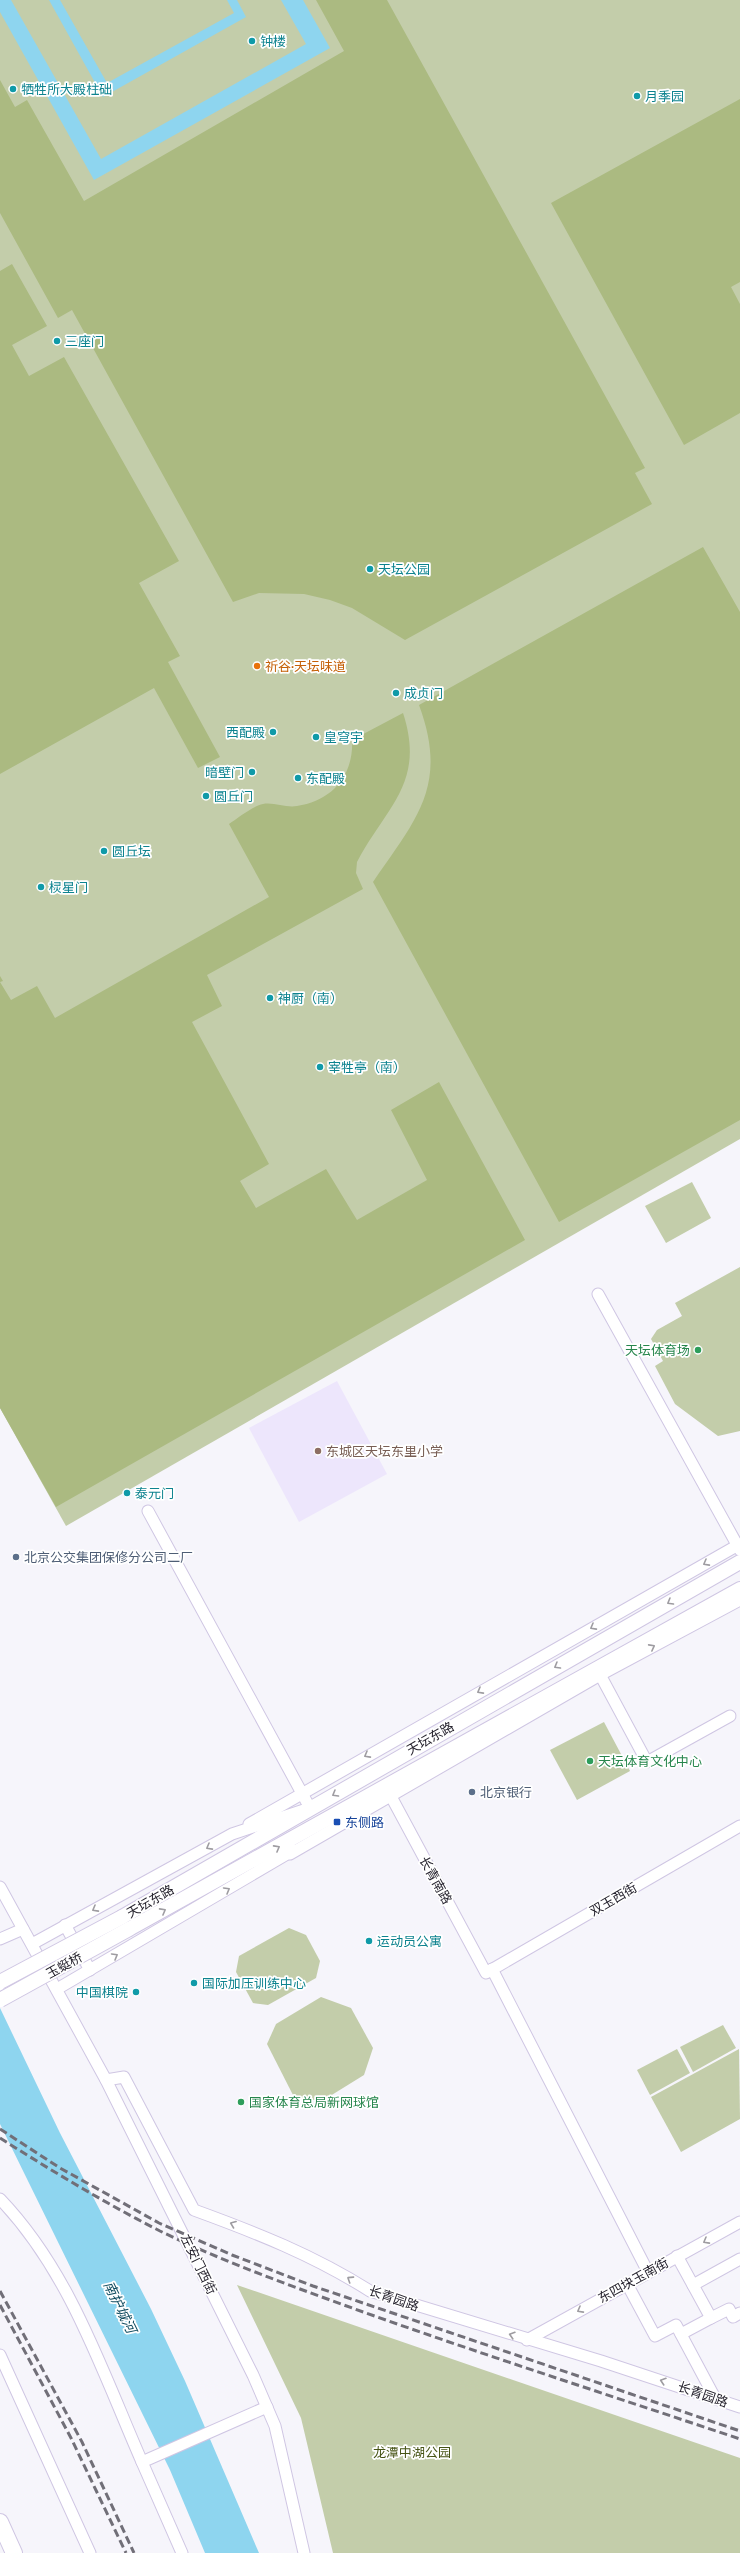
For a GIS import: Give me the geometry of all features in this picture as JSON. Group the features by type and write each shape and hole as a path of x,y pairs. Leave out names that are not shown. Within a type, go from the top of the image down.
{"highway":[{"path":"0,2522 14,2553"}],"main road":[{"name":"天坛东路","path":"122,1917 740,1562"},
{"name":"天坛东路","path":"129,1929 332,1817 388,1791 599,1672 740,1589"},
{"name":"玉蜓桥","path":"3,1987 122,1917"},
{"name":"玉蜓桥","path":"0,2000 129,1929"}],"street":[{"path":"32,1944 232,1834 301,1792 739,1546 598,1294"},
{"path":"148,1511 310,1808 232,1834"},
{"path":"730,1716 647,1762 599,1672 740,1600"},
{"path":"57,1989 290,1854 388,1791"},
{"name":"长青南路","path":"388,1791 489,1971 648,2272"},
{"path":"290,1854 332,1817"},
{"name":"双玉西街","path":"489,1971 740,1826"},
{"name":"左安门西街","path":"0,1886 106,2080 209,2283 267,2407 274,2426 304,2553"},
{"path":"65,1925 90,1970"},
{"path":"0,1939 23,1928"},
{"path":"3,1987 45,1967"},
{"name":"长青园路","path":"106,2080 124,2077 194,2210 284,2244 343,2274 370,2291 740,2406"},
{"path":"0,2199 32,2235 62,2282 182,2553"},
{"name":"东四块玉南街","path":"527,2340 740,2222"},
{"path":"677,2256 711,2318"},
{"path":"693,2284 740,2259"},
{"path":"627,2284 655,2336 676,2325 715,2398"},
{"path":"681,2334 728,2309 733,2317 740,2313"},
{"path":"0,2355 90,2553"},
{"path":"142,2462 267,2407"}],"shaded area":[{"name":"东城区天坛东里小学","path":"337,1381 387,1474 299,1522 249,1428"}],"green space":[{"name":"天坛公园","path":"0,0 740,0 740,1139 66,1526 0,1408"},
{"path":"316,0 387,0 645,468 635,473 652,504 405,640 352,608 330,600 304,594 259,593 233,602 72,310 58,318 0,213 0,80 15,107 27,100 84,201 344,51"},
{"path":"740,99 740,282 731,287 740,304 740,413 684,445 551,203"},
{"path":"12,264 47,326 12,345 29,376 64,357 179,561 139,583 180,656 168,662 220,757 198,768 154,688 0,774 0,271"},
{"path":"703,547 740,612 740,1120 559,1222 373,882 403,839 414,820 423,800 429,780 431,758 427,733 419,705"},
{"path":"403,713 409,737 410,758 406,776 400,793 357,862 356,873 363,889 207,975 222,1006 192,1022 269,1164 240,1181 256,1208 326,1169 357,1220 427,1180 391,1110 439,1082 525,1240 56,1507 0,1408 0,982 11,1000 37,986 55,1018 269,897 229,824 259,805 271,804 297,806 321,798 330,792 345,775 352,753 352,740"},
{"path":"692,1182 711,1218 666,1243 645,1206"},
{"name":"天坛体育场","path":"740,1267 740,1431 718,1436 675,1404 655,1366 663,1361 651,1339 657,1330 682,1316 675,1303"},
{"name":"天坛体育文化中心","path":"604,1722 630,1771 577,1800 550,1750"},
{"path":"289,1928 306,1935 320,1961 316,1978 268,2005 253,2003 236,1972 239,1956"},
{"path":"321,1997 351,2008 373,2048 364,2075 322,2101 294,2097 267,2044 276,2024"},
{"path":"723,2025 736,2048 693,2072 680,2047"},
{"path":"677,2049 690,2073 650,2095 637,2070"},
{"path":"739,2049 740,2119 681,2152 651,2097"},
{"name":"龙潭中湖公园","path":"237,2285 740,2458 740,2553 333,2553 301,2418"}],"water":[{"path":"0,0 11,0 101,159 306,44 281,0 303,0 330,48 94,180 0,12"},
{"path":"49,0 60,0 107,83 234,13 227,0 237,0 246,17 103,97"},
{"name":"南护城河","path":"0,2008 60,2133 151,2309 185,2381 259,2553 205,2553 170,2470 0,2124"}],"railway":[{"path":"0,2129 60,2168 159,2223 232,2255 313,2286 740,2431"},
{"path":"0,2138 39,2163 160,2231 262,2275 506,2361 740,2439"},
{"path":"0,2291 82,2442 134,2553"},
{"path":"0,2305 71,2438 126,2553"}],"place":[{"name":"钟楼","path":"252,41"},
{"name":"牺牲所大殿柱础","path":"13,89"},
{"name":"月季园","path":"637,96"},
{"name":"三座门","path":"57,341"},
{"name":"天坛公园","path":"370,569"},
{"name":"祈谷·天坛味道","path":"257,666"},
{"name":"成贞门","path":"396,693"},
{"name":"西配殿","path":"273,732"},
{"name":"皇穹宇","path":"316,737"},
{"name":"暗壁门","path":"252,772"},
{"name":"东配殿","path":"298,778"},
{"name":"圆丘门","path":"206,796"},
{"name":"圆丘坛","path":"104,851"},
{"name":"棂星门","path":"41,887"},
{"name":"神厨（南）","path":"270,998"},
{"name":"宰牲亭（南）","path":"320,1067"},
{"name":"天坛体育场","path":"698,1350"},
{"name":"东城区天坛东里小学","path":"318,1451"},
{"name":"泰元门","path":"127,1493"},
{"name":"北京公交集团保修分公司二厂","path":"16,1557"},
{"name":"天坛体育文化中心","path":"590,1761"},
{"name":"北京银行","path":"472,1792"},
{"name":"东侧路","path":"337,1822"},
{"name":"运动员公寓","path":"369,1941"},
{"name":"国际加压训练中心","path":"194,1983"},
{"name":"中国棋院","path":"136,1992"},
{"name":"国家体育总局新网球馆","path":"241,2102"}]}
